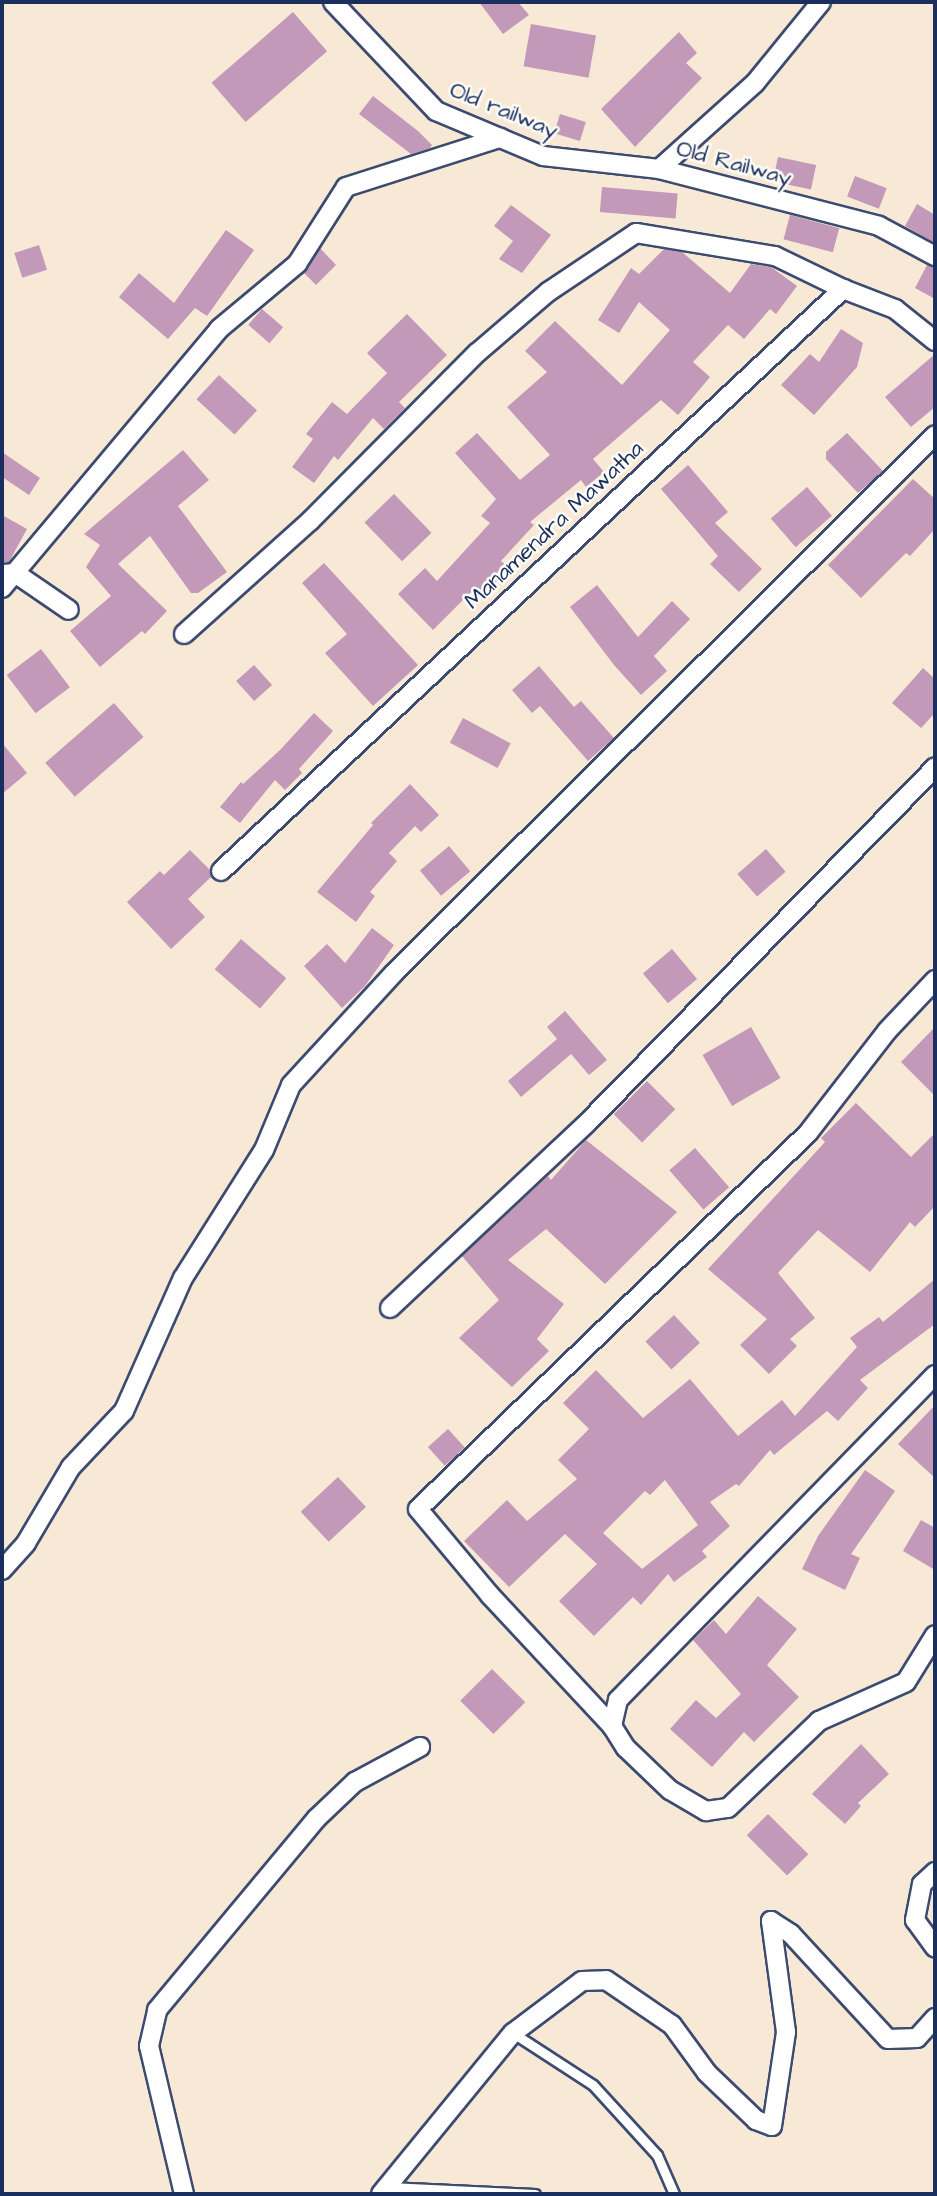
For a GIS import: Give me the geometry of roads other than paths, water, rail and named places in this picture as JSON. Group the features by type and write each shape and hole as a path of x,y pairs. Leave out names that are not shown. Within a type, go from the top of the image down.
{"street":[{"name":"Old railway","path":"333,2 436,111 543,156 659,169"},
{"name":"Old Railway","path":"659,169 755,83 821,2"},
{"path":"2,588 8,573 219,329 297,264 346,187 500,138"},
{"name":"Old Railway","path":"659,169 879,226 935,256"},
{"path":"184,634 310,521 477,353 548,292 636,233 775,256 843,289 895,309 935,341"},
{"name":"Manamendra Mawatha","path":"221,871 843,289"},
{"path":"2,1570 26,1543 71,1467 124,1411 183,1278 264,1150 291,1085 393,974 935,435"},
{"path":"8,573 69,610"},
{"path":"390,1308 586,1124 935,766"},
{"path":"935,980 887,1031 808,1133 418,1509 490,1595 612,1726 626,1748 670,1790 706,1811 729,1808 819,1721 906,1682 935,1635"},
{"path":"612,1726 618,1700 935,1375"},
{"path":"184,2194 149,2046 158,2010 316,1819 355,1782 420,1747"},
{"path":"935,1871 922,1884 915,1920 935,1948"},
{"path":"385,2191 513,2033 582,1981 606,1980 672,2025 707,2073 756,2120 772,2126 786,2032 771,1922 792,1934 888,2039 917,2038 935,2018"}],"lane":[{"path":"513,2033 593,2085 657,2155 674,2194"},
{"path":"385,2191 536,2194"}]}
